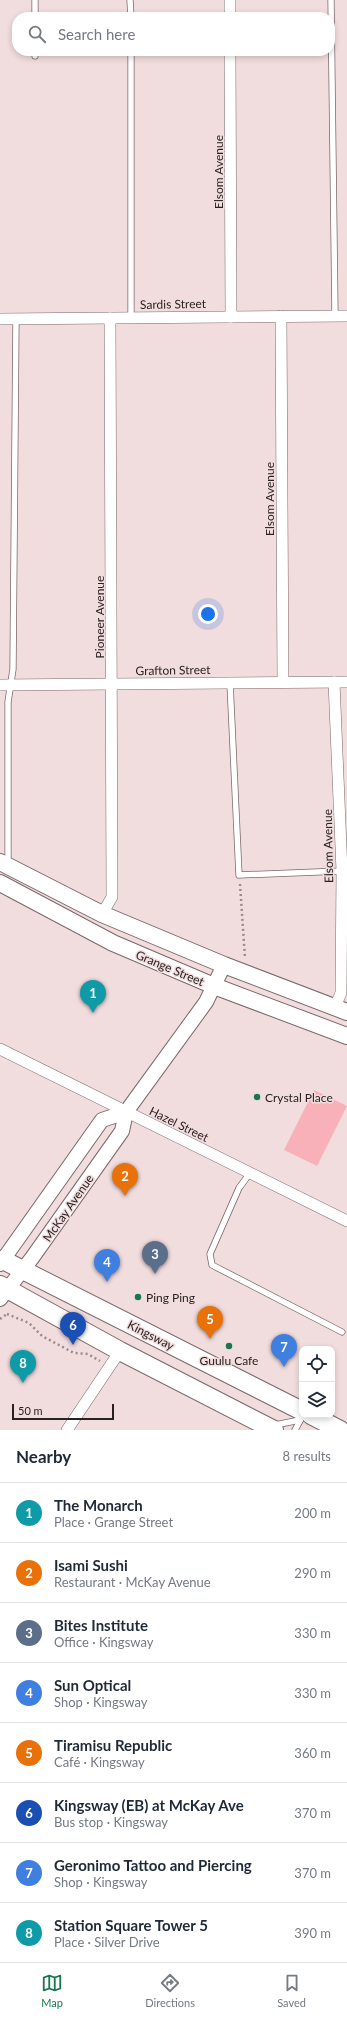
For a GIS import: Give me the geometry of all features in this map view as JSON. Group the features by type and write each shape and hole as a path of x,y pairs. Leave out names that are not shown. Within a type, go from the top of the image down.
{"main road":[{"name":"Grange Street","path":"4,864 102,914 224,965 341,1009"},
{"name":"Grange Street","path":"0,883 113,943 214,986 347,1036"},
{"name":"Kingsway","path":"1,1262 22,1270 299,1412"},
{"path":"3,1291 271,1428"},
{"name":"Kingsway","path":"311,1418 340,1430"}],"street":[{"path":"230,0 230,12"},
{"name":"Elsom Avenue","path":"230,56 231,317"},
{"name":"Elsom Avenue","path":"281,316 283,682"},
{"name":"Sardis Street","path":"0,319 347,316"},
{"name":"Pioneer Avenue","path":"102,914 112,897 110,318"},
{"name":"Elsom Avenue","path":"334,682 342,872 341,1009"},
{"name":"Grafton Street","path":"5,685 347,682"},
{"name":"McKay Avenue","path":"3,1291 22,1270 122,1131 126,1112 206,1002 224,965"},
{"name":"Hazel Street","path":"0,1049 347,1221"},
{"name":"McKay Avenue","path":"1,1262 102,1120 126,1112"},
{"path":"67,1430 120,1350"}],"lane":[{"path":"35,0 35,12"},
{"path":"130,0 130,12"},
{"path":"331,0 331,12"},
{"path":"131,56 131,318"},
{"path":"332,56 336,316"},
{"path":"4,864 8,702 5,685 13,669 16,319"},
{"path":"230,682 239,875 342,872"},
{"path":"250,1173 239,1188 210,1254 212,1265 342,1332"},
{"path":"271,1428 299,1417"},
{"path":"295,1430 302,1418"}],"path":[{"path":"239,875 246,963"},
{"path":"0,1319 6,1314 29,1323 42,1336 74,1353 88,1354 100,1360"}],"shaded area":[{"path":"314,1090 347,1106 317,1166 284,1150"}],"place":[{"name":"The Monarch","path":"93,1013"},
{"name":"Crystal Place","path":"257,1097"},
{"name":"Isami Sushi","path":"125,1196"},
{"name":"Bites Institute","path":"155,1274"},
{"name":"Sun Optical","path":"107,1282"},
{"name":"Ping Ping","path":"138,1297"},
{"name":"Tiramisu Republic","path":"210,1339"},
{"name":"Kingsway (EB) at McKay Ave","path":"73,1345"},
{"name":"Guulu Cafe","path":"229,1346"},
{"name":"Geronimo Tattoo and Piercing","path":"284,1367"},
{"name":"Station Square Tower 5","path":"23,1383"}]}
